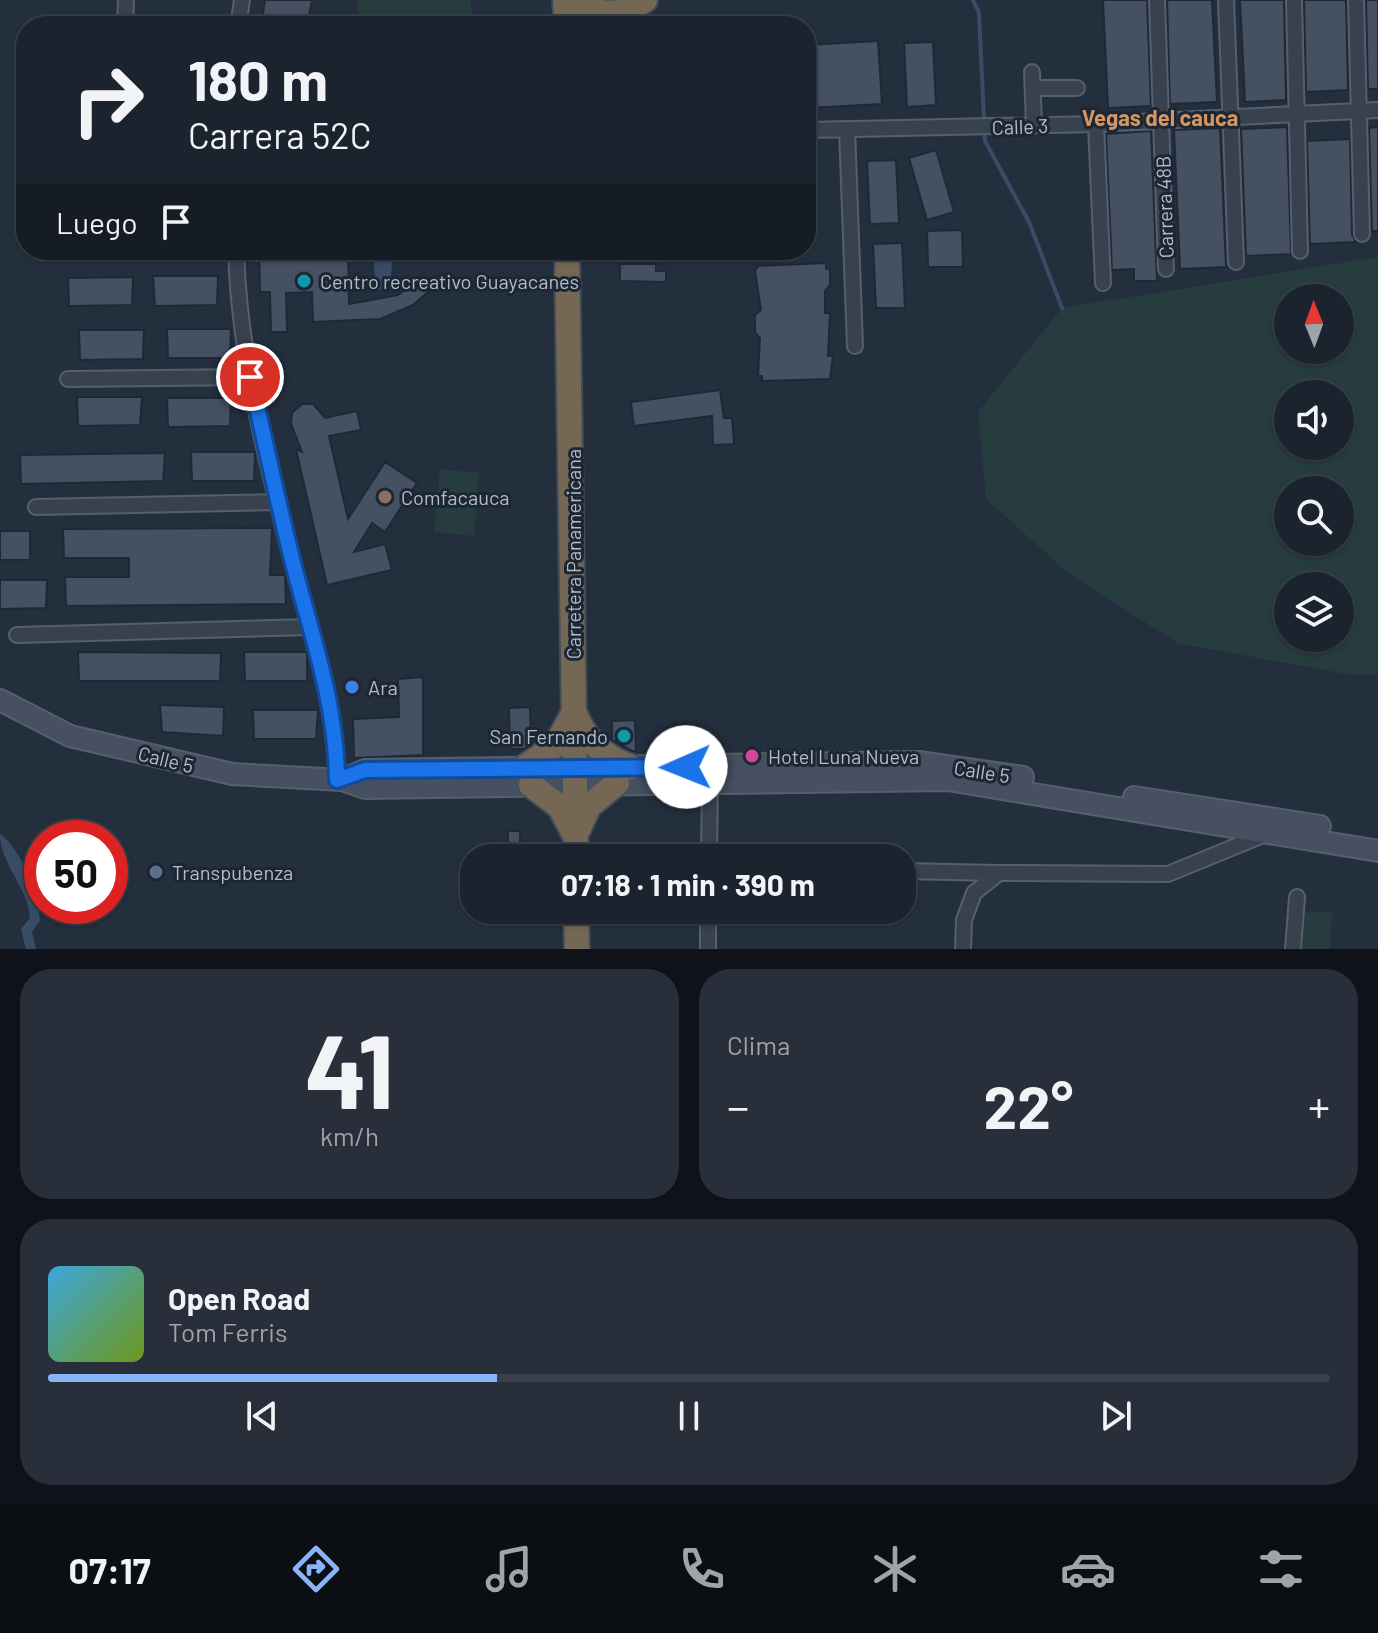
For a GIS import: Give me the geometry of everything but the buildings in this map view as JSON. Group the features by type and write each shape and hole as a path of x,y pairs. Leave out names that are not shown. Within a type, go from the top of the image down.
{"highway":[{"path":"575,0 602,16"},
{"path":"618,16 645,0"},
{"name":"Carretera Panamericana","path":"567,260 576,844"},
{"path":"574,711 590,740 616,761 624,775 589,806 578,844"},
{"path":"574,711 556,745 528,776 560,807 574,844"},
{"path":"576,924 577,949"}],"main road":[{"name":"Calle 5","path":"0,700 70,736 206,769 254,777 340,780 365,770 528,776 624,775 919,762 1316,825 1378,839"},
{"name":"Calle 5","path":"624,775 710,782 948,780 1378,851"}],"street":[{"name":"Carrera 48B","path":"1157,0 1166,269"},
{"path":"1226,0 1236,262"},
{"path":"1294,0 1300,251"},
{"path":"1356,0 1362,234"},
{"path":"1032,72 1034,124"},
{"path":"1033,88 1077,88"},
{"name":"Calle 3","path":"816,130 1096,124 1378,110"},
{"path":"1096,124 1103,283"},
{"path":"847,129 855,346"},
{"path":"236,260 238,313 250,377 310,627 329,691 340,780"},
{"path":"68,379 250,377"},
{"path":"36,507 279,502"},
{"path":"17,635 310,627"},
{"path":"709,844 710,782"},
{"path":"916,871 1168,874 1270,832"},
{"path":"963,949 964,920 974,893 999,873"},
{"path":"1293,949 1297,897"},
{"path":"708,924 708,949"}],"green space":[{"path":"357,0 471,0 472,16 358,16"},
{"path":"1378,257 1378,674 1346,674 1177,643 1066,571 986,499 978,412 1062,308"},
{"path":"440,469 479,473 474,536 434,532"},
{"path":"1305,911 1332,913 1330,949 1302,949"}],"water":[{"path":"374,260 392,260 390,289 376,290"},
{"path":"0,834 22,861 24,896 4,855"},
{"path":"25,924 38,924 32,932 36,949 26,949 21,929"}],"waterway":[{"path":"973,0 979,13 985,141 1029,222 1062,308"}],"place":[{"name":"Centro recreativo Guayacanes","path":"304,281"},
{"name":"Comfacauca","path":"385,497"},
{"name":"Ara","path":"352,687"},
{"name":"San Fernando","path":"624,736"},
{"name":"Hotel Luna Nueva","path":"752,756"},
{"name":"Transpubenza","path":"156,872"}],"district":[{"name":"Vegas del cauca","path":"1160,117"}],"route":[{"path":"250,377 294,567 329,691 336,734 337,780 365,770 686,767"}]}
